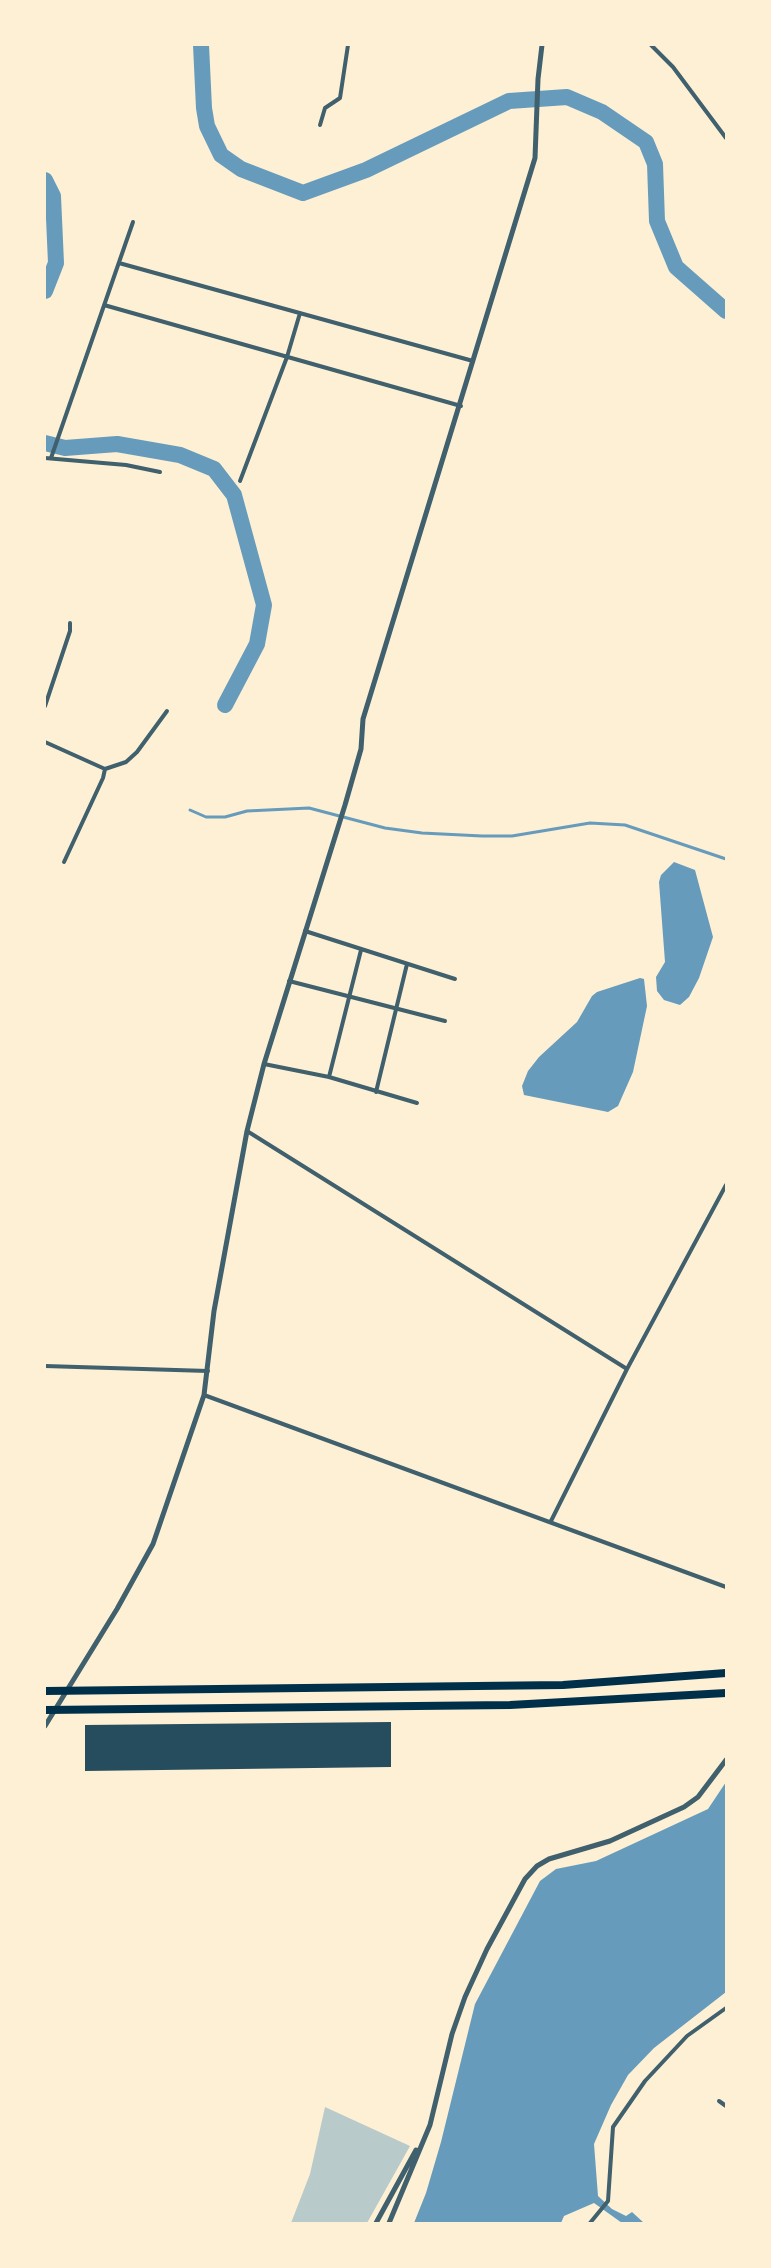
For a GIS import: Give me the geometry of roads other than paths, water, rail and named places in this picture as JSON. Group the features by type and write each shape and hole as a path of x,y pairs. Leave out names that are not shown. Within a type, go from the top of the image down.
{"highway":[{"path":"45,1691 519,1686 654,1680 726,1673"},
{"path":"45,1710 510,1705 726,1693"}],"street":[{"path":"320,125 325,108 340,98 348,45"},
{"path":"45,1726 153,1544 204,1395 214,1311 247,1131 288,981 361,749 363,719 535,158 538,79 542,45"},
{"path":"651,45 672,67 726,138"},
{"path":"51,458 133,222"},
{"path":"118,263 473,361"},
{"path":"104,305 460,406"},
{"path":"240,481 287,357 300,313"},
{"path":"45,458 126,465 160,472"},
{"path":"45,706 70,632 70,623"},
{"path":"45,742 105,769 126,762 137,752 167,711"},
{"path":"64,862 103,778 105,769"},
{"path":"305,931 361,951 455,979"},
{"path":"328,1077 361,951"},
{"path":"376,1092 407,964"},
{"path":"288,981 445,1022"},
{"path":"264,1064 328,1077 417,1102"},
{"path":"247,1131 627,1369"},
{"path":"551,1521 627,1369 726,1185"},
{"path":"45,1366 208,1371"},
{"path":"204,1395 726,1587"},
{"path":"389,2223 430,2125 452,2034 465,1997 486,1949 525,1879 537,1866 549,1859 610,1841 684,1807 698,1797 726,1760"},
{"path":"590,2223 608,2201 613,2127 645,2081 687,2036 726,2007"},
{"path":"718,2101 726,2106"},
{"path":"376,2223 430,2125"}],"water":[{"path":"674,862 695,870 713,937 699,978 689,997 680,1005 664,1000 657,991 656,977 665,962 659,882 661,875"},
{"path":"640,978 644,979 647,1006 633,1072 618,1106 608,1112 524,1095 522,1086 528,1071 539,1057 577,1022 592,996 597,992"},
{"path":"726,1782 726,1992 654,2048 628,2075 611,2105 594,2144 598,2196 612,2209 626,2216 632,2212 644,2223 622,2223 594,2203 564,2216 561,2223 414,2223 426,2193 441,2142 475,2004 540,1881 556,1869 596,1861 708,1809"}],"waterway":[{"path":"201,45 207,126 221,155 241,169 303,193 366,170 509,101 567,97 602,112 646,142 655,164 657,221 676,267 726,311"},
{"path":"45,180 53,196 56,263 45,291"},
{"path":"45,443 65,448 117,444 180,455 214,469 234,495 264,605 257,644 225,705"},
{"path":"190,810 206,817 225,817 247,811 309,808 385,828 422,833 482,836 512,836 590,823 625,825 726,859"}]}
